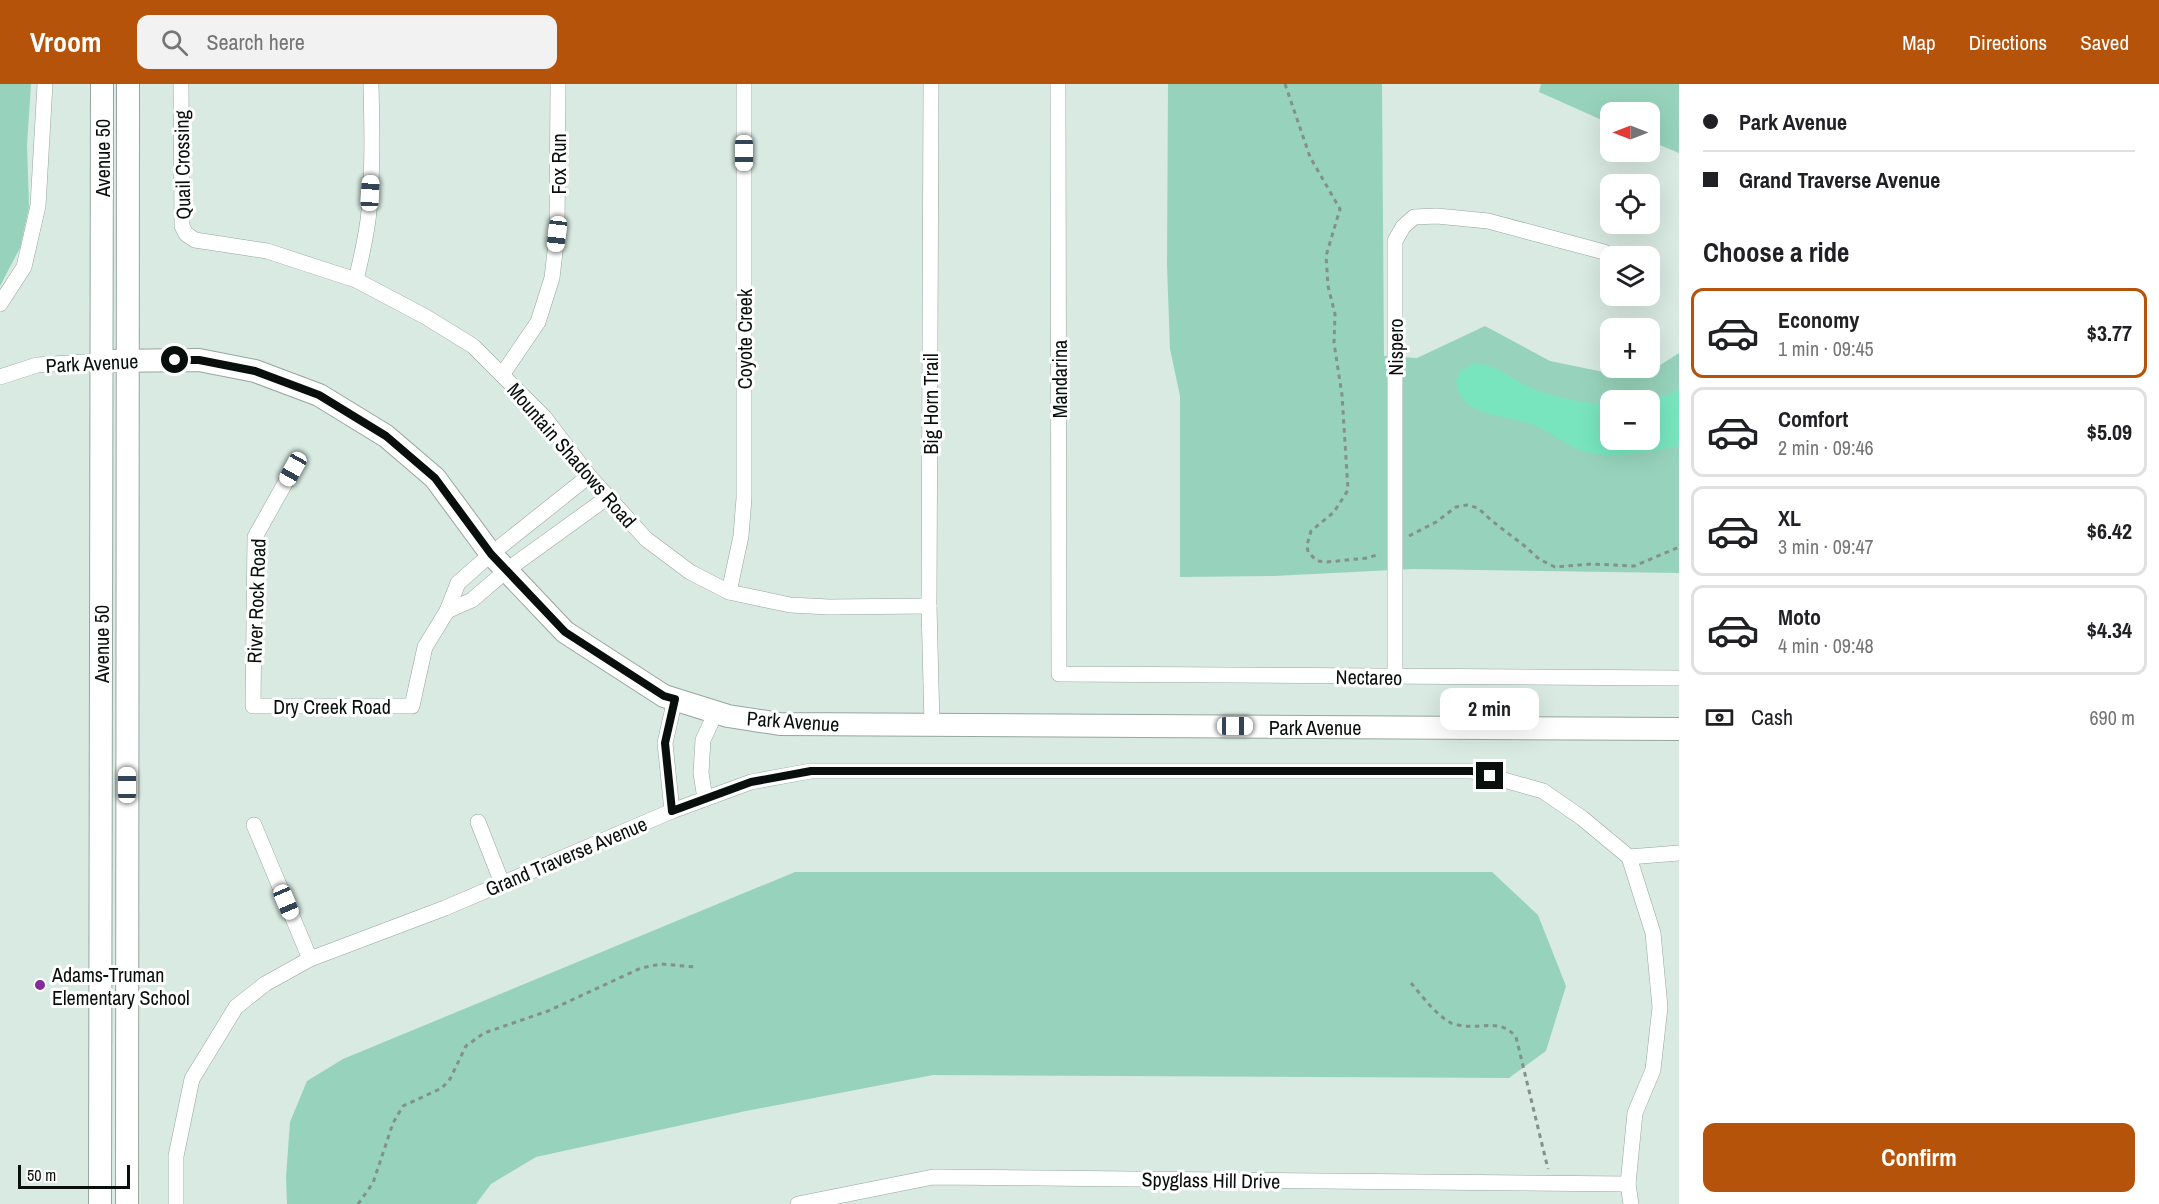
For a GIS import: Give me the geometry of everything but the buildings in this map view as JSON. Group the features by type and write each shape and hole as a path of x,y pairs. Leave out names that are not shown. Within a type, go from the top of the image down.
{"main road":[{"name":"Avenue 50","path":"100,1204 102,84"},
{"name":"Avenue 50","path":"127,1204 128,84"},
{"name":"Park Avenue","path":"102,361 199,360 255,371 319,395 386,436 435,478 491,554 565,632 664,696 716,712 780,724 1679,729"}],"street":[{"path":"0,304 24,267 39,206 45,84"},
{"name":"Quail Crossing","path":"181,84 182,225 186,234 195,240"},
{"path":"356,280 369,212 372,154 371,84"},
{"name":"Fox Run","path":"502,375 538,322 552,278 557,234 558,84"},
{"name":"Coyote Creek","path":"729,591 741,536 744,498 744,84"},
{"name":"Big Horn Trail","path":"931,84 929,606 932,725"},
{"name":"Mandarina","path":"1058,84 1059,674"},
{"name":"Nispero","path":"1395,678 1395,241 1403,227 1414,217 1437,216 1488,221 1600,251"},
{"name":"Mountain Shadows Road","path":"195,240 267,251 356,280 426,317 472,346 545,418 589,476 646,539 690,572 729,591 790,605 929,606"},
{"name":"Park Avenue","path":"0,377 38,365 102,361"},
{"name":"River Rock Road","path":"253,706 255,537 293,469"},
{"path":"447,611 458,583 589,476"},
{"path":"447,611 472,600 507,570 608,497"},
{"name":"Dry Creek Road","path":"253,706 412,706 425,647 447,611"},
{"name":"Nectareo","path":"1059,674 1395,678 1679,678"},
{"path":"672,811 665,743 675,699"},
{"path":"705,799 701,773 703,740 716,712"},
{"name":"Grand Traverse Avenue","path":"176,1204 176,1156 192,1079 236,1008 265,984 310,959 446,908 672,811 751,782 811,771 1472,771 1544,791 1582,818 1629,857"},
{"path":"478,822 502,884"},
{"path":"254,825 310,959"},
{"path":"1631,1204 1628,1184 1635,1113 1653,1070 1660,1008 1653,933 1629,857 1679,853"},
{"name":"Spyglass Hill Drive","path":"798,1204 933,1178 1628,1184"}],"path":[{"path":"358,1204 373,1183 393,1123 403,1106 442,1089 450,1079 465,1046 484,1033 548,1011 641,968 661,964 695,967"},
{"path":"1411,983 1432,1007 1452,1024 1478,1027 1498,1025 1508,1028 1516,1037 1549,1171 1547,1183"}],"shaded area":[{"path":"0,84 31,84 27,145 29,207 20,248 0,286"},
{"path":"1168,84 1382,84 1384,356 1417,358 1485,326 1550,361 1600,371 1600,378 1660,378 1660,365 1679,353 1679,573 1413,569 1274,576 1180,577 1180,396 1170,349 1167,266"},
{"path":"1541,84 1679,84 1679,153 1660,145 1660,102 1600,102 1600,119 1539,92"},
{"path":"1481,364 1495,368 1529,387 1548,394 1600,404 1600,450 1658,450 1628,455 1597,454 1571,446 1531,424 1478,410 1469,405 1457,387 1457,378 1466,367"},
{"path":"1679,389 1679,446 1660,450 1660,397"},
{"path":"795,872 1492,872 1538,915 1566,986 1546,1051 1509,1078 933,1075 746,1111 536,1157 491,1184 476,1204 287,1204 286,1177 290,1122 307,1081 343,1059"}],"place":[{"name":"Adams-Truman Elementary School","path":"40,985"}],"route":[{"path":"175,360 199,360 255,371 319,395 386,436 435,478 491,554 565,632 664,696 675,699 665,743 672,811 751,782 811,771 1472,771 1490,776"}]}
